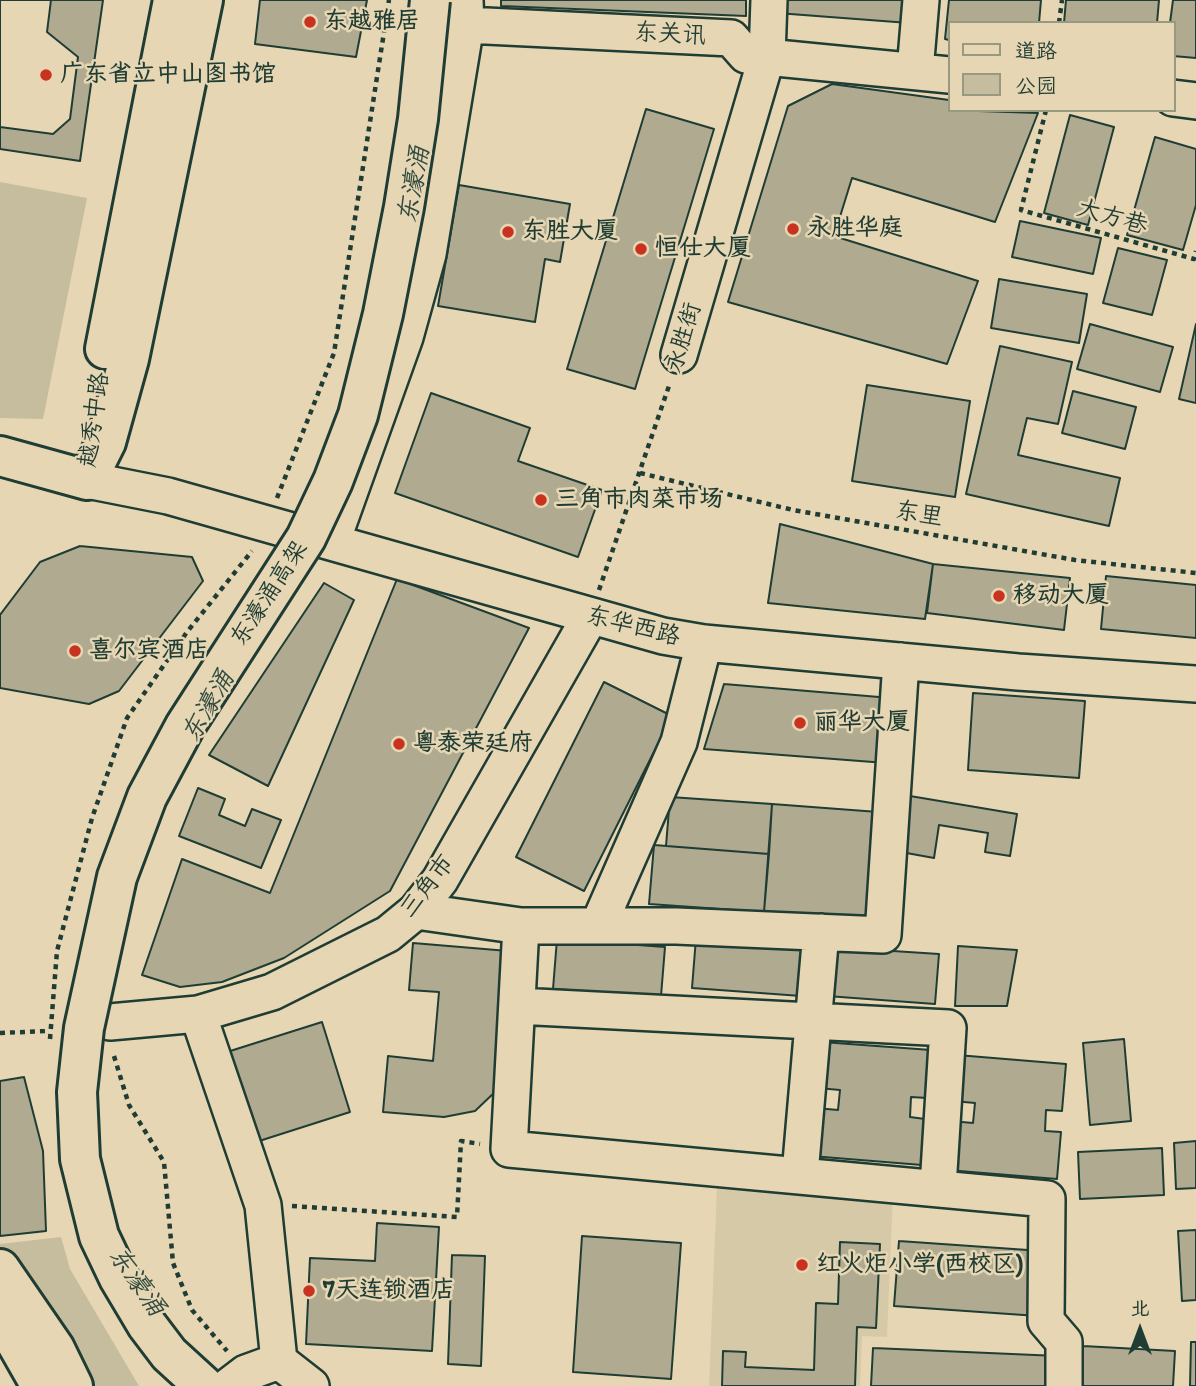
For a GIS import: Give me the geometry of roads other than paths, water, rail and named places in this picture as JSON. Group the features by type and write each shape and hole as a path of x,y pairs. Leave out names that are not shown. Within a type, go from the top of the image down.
{"main road":[{"name":"越秀中路","path":"87,480 97,389 173,0"},
{"name":"越秀中路","path":"87,480 107,442 130,359 203,0"},
{"name":"东濠涌高架","path":"202,1386 167,1354 146,1327 116,1279 99,1242 77,1159 74,1093 77,1052 104,914 131,828 149,786 188,716 297,549 318,509 346,440 376,338 397,233 418,105 429,0"},
{"path":"0,456 87,480"},
{"path":"0,478 87,480"},
{"path":"0,1269 55,1349 73,1386"},
{"path":"0,1314 41,1386"}],"street":[{"name":"永胜街","path":"679,355 767,56 769,0"},
{"path":"915,71 921,0"},
{"name":"东关讯","path":"466,13 732,38 746,55 948,75"},
{"path":"331,541 405,337 428,254 466,13"},
{"path":"1175,98 1196,101"},
{"name":"东华西路","path":"87,480 168,496 663,636 704,643 901,661 1196,684"},
{"name":"三角市","path":"110,1022 198,1014 272,992 388,934 416,911 440,880 590,617"},
{"path":"598,926 679,742 704,643"},
{"path":"416,911 521,926 883,935 901,661"},
{"path":"521,926 509,1149 1047,1199 1046,1321 1064,1342 1064,1386"},
{"path":"800,1174 821,932"},
{"path":"517,1006 813,1019 948,1028 938,1187"},
{"path":"198,1014 263,1205 279,1361 311,1386"},
{"path":"237,1380 279,1361"}],"place":[{"name":"东越雅居","path":"310,22"},
{"name":"广东省立中山图书馆","path":"46,75"},
{"name":"永胜华庭","path":"793,229"},
{"name":"东胜大厦","path":"508,232"},
{"name":"恒仕大厦","path":"641,249"},
{"name":"三角市肉菜市场","path":"541,500"},
{"name":"移动大厦","path":"999,596"},
{"name":"喜尔宾酒店","path":"75,651"},
{"name":"丽华大厦","path":"800,723"},
{"name":"粤泰荣廷府","path":"399,744"},
{"name":"红火炬小学(西校区)","path":"802,1265"},
{"name":"7天连锁酒店","path":"309,1291"}],"water label":[{"name":"东濠涌","path":"415,185"},
{"name":"东濠涌","path":"209,707"},
{"name":"东濠涌","path":"136,1282"}]}
